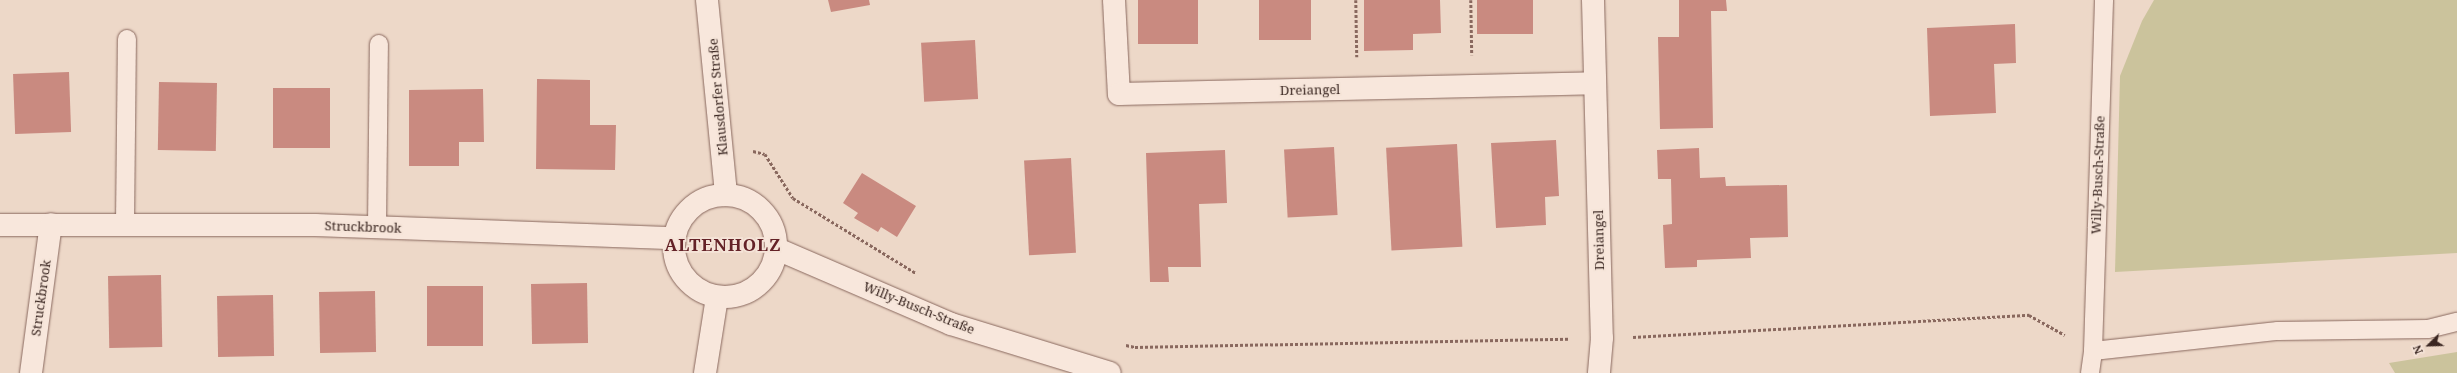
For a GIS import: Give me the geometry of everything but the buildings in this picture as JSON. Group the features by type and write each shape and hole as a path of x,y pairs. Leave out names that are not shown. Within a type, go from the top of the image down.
{"street":[{"name":"Klausdorfer Straße","path":"707,0 723,146 726,195"},
{"name":"Dreiangel","path":"1114,0 1119,94 1595,83"},
{"name":"Dreiangel","path":"1594,0 1602,338 1599,373"},
{"path":"726,195 745,198 758,206 770,221 777,249 771,270 758,286 741,295 717,297 696,289 683,275 675,257 674,238 682,219 691,208 708,198 726,195"},
{"name":"Struckbrook","path":"31,373 51,224"},
{"name":"Struckbrook","path":"0,225 125,224 377,227 674,238"},
{"name":"Willy-Busch-Straße","path":"777,249 951,324 1110,373"},
{"path":"705,373 717,297"}],"lane":[{"name":"Willy-Busch-Straße","path":"2090,373 2093,351 2104,0"},
{"path":"125,224 127,39"},
{"path":"377,227 379,44"},
{"path":"2093,351 2278,332 2428,329 2457,322"}],"path":[{"path":"1356,0 1358,89"},
{"path":"1471,0 1472,86"},
{"path":"723,146 765,154 793,198 919,274"},
{"path":"1119,343 1135,347 1602,338 2029,315 2093,351"}],"shaded area":[{"path":"2154,0 2457,0 2457,253 2115,272 2120,76 2142,21"},
{"path":"2457,352 2457,373 2395,373 2389,363"}],"district":[{"name":"ALTENHOLZ","path":"723,245"}]}
